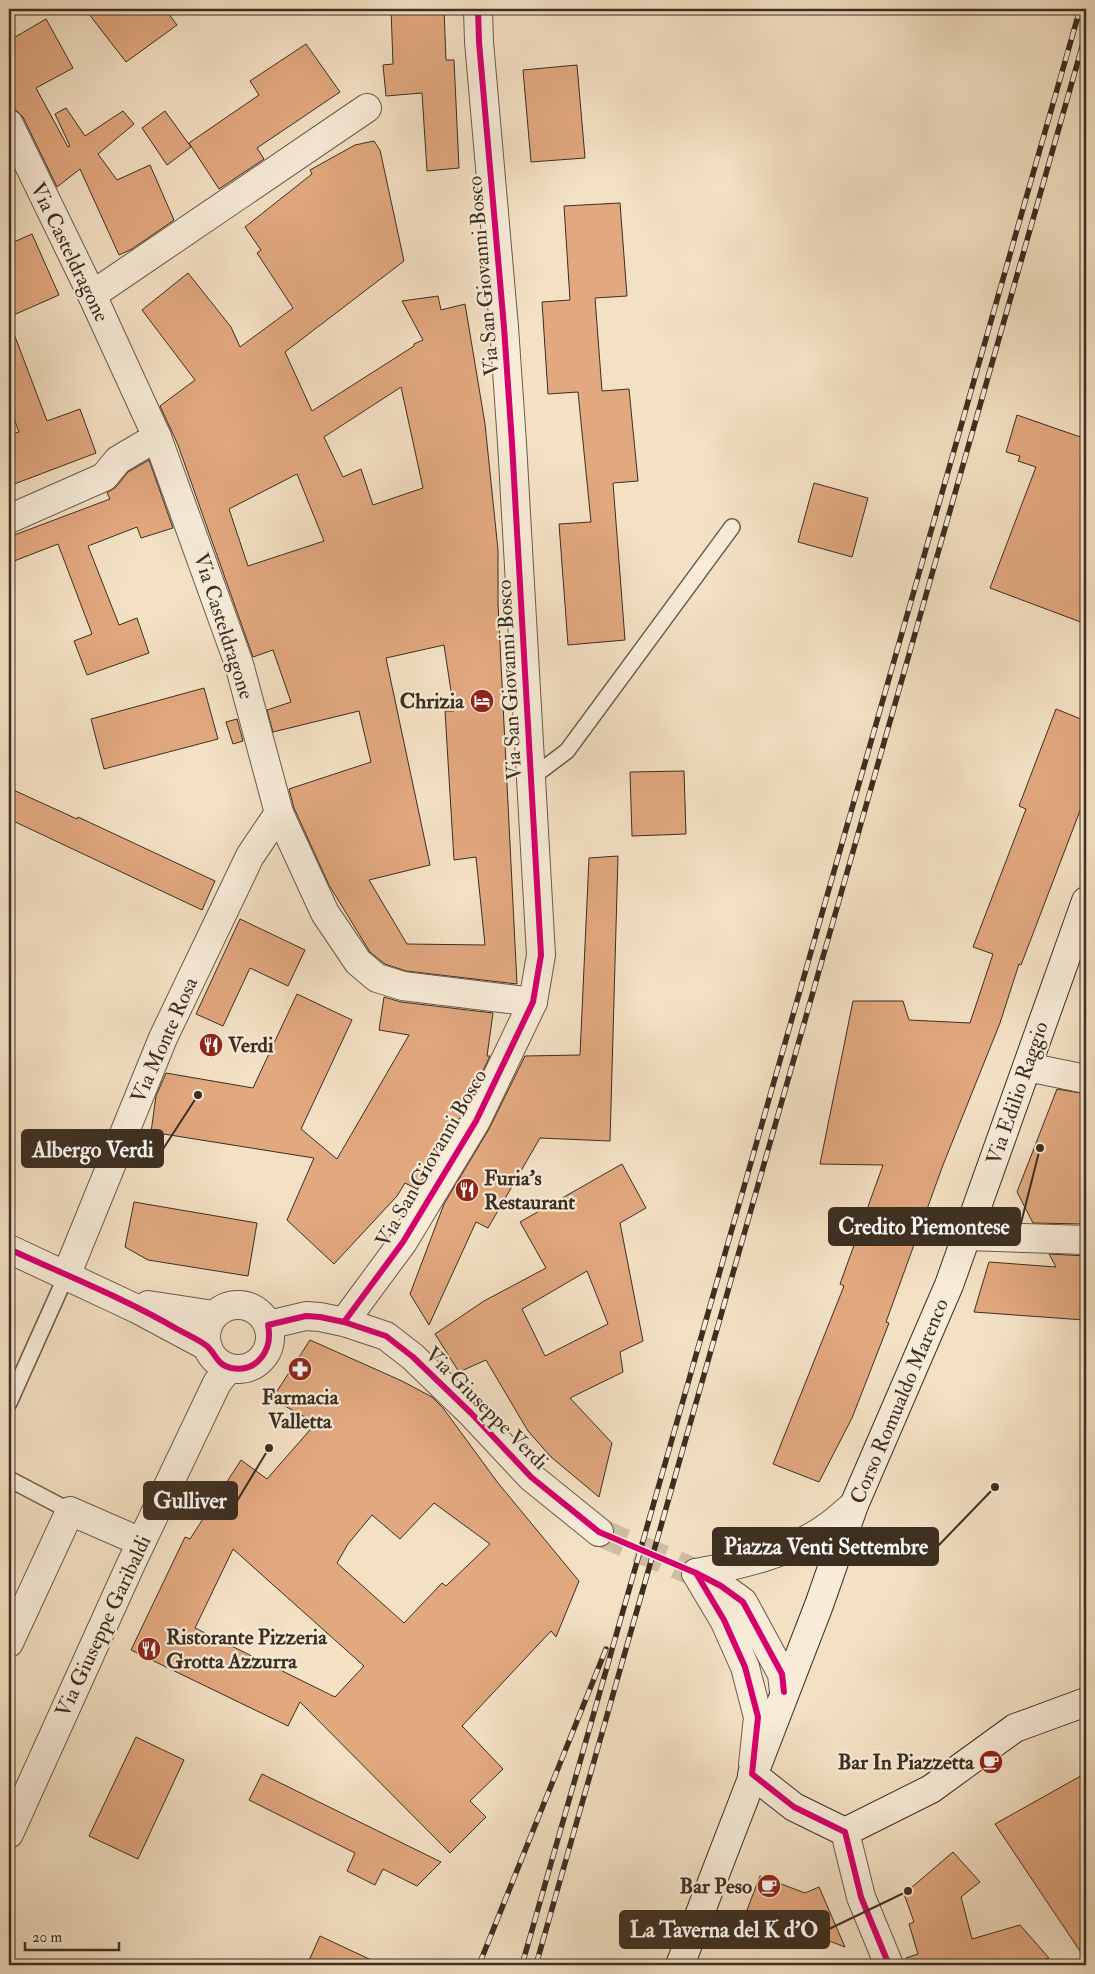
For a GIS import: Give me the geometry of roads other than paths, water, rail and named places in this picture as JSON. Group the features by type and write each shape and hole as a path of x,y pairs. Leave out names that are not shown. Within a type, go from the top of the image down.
{"street":[{"name":"Via San Giovanni Bosco","path":"351,1312 404,1242 476,1121 533,1002 541,956 512,434 478,42 478,9"},
{"path":"92,295 367,108"},
{"name":"Via Casteldragone","path":"9,124 92,295 156,437 239,664 279,813 325,913 358,962 377,978 403,986 533,1002"},
{"path":"9,519 104,478 118,460 156,437"},
{"name":"Via Monte Rosa","path":"66,1276 163,1038 250,856 279,813"},
{"name":"Via Edilio Raggio","path":"949,1285 1086,901"},
{"path":"1027,1067 1086,1079"},
{"path":"966,1236 1086,1240"},
{"path":"9,1249 118,1299 208,1347"},
{"name":"Corso Romualdo Marenco","path":"680,1965 752,1774 819,1605 854,1505 949,1285"},
{"path":"118,1299 214,1315"},
{"path":"241,1305 258,1312 268,1326 269,1344 262,1358 249,1367 229,1368 214,1358 208,1347 206,1331 214,1315 222,1309 241,1305"},
{"name":"Via Giuseppe Verdi","path":"268,1326 306,1316 351,1312 386,1336 413,1358 471,1413 531,1476 598,1532"},
{"name":"Via Giuseppe Garibaldi","path":"9,1834 142,1542 217,1383 229,1368"},
{"path":"696,1573 749,1561 791,1546 826,1528 854,1505"},
{"path":"9,1643 70,1511 142,1542"},
{"path":"696,1573 721,1586 743,1602 782,1674 784,1692"},
{"path":"696,1573 724,1620 745,1667 758,1717 752,1774 794,1807 845,1832"},
{"path":"845,1832 932,1789 1015,1728 1086,1702"},
{"path":"845,1832 861,1897 889,1965"}],"lane":[{"path":"531,778 567,752 732,526"},
{"path":"9,1403 66,1276"},
{"path":"9,1479 70,1511"}],"tunnel":[{"path":"599,1532 696,1573"}],"railway":[{"path":"522,1965 1080,9"},
{"path":"536,1965 1086,33"},
{"path":"479,1965 606,1649"}],"place":[{"name":"Chrizia","path":"482,701"},
{"name":"Verdi","path":"211,1045"},
{"name":"Albergo Verdi","path":"198,1095"},
{"name":"Credito Piemontese","path":"1040,1148"},
{"name":"Furia's Restaurant","path":"467,1190"},
{"name":"Farmacia Valletta","path":"300,1369"},
{"name":"Gulliver","path":"269,1448"},
{"name":"Piazza Venti Settembre","path":"995,1487"},
{"name":"Ristorante Pizzeria Grotta Azzurra","path":"149,1649"},
{"name":"Bar In Piazzetta","path":"991,1762"},
{"name":"Bar Peso","path":"769,1886"},
{"name":"La Taverna del K d'O","path":"908,1891"}]}
